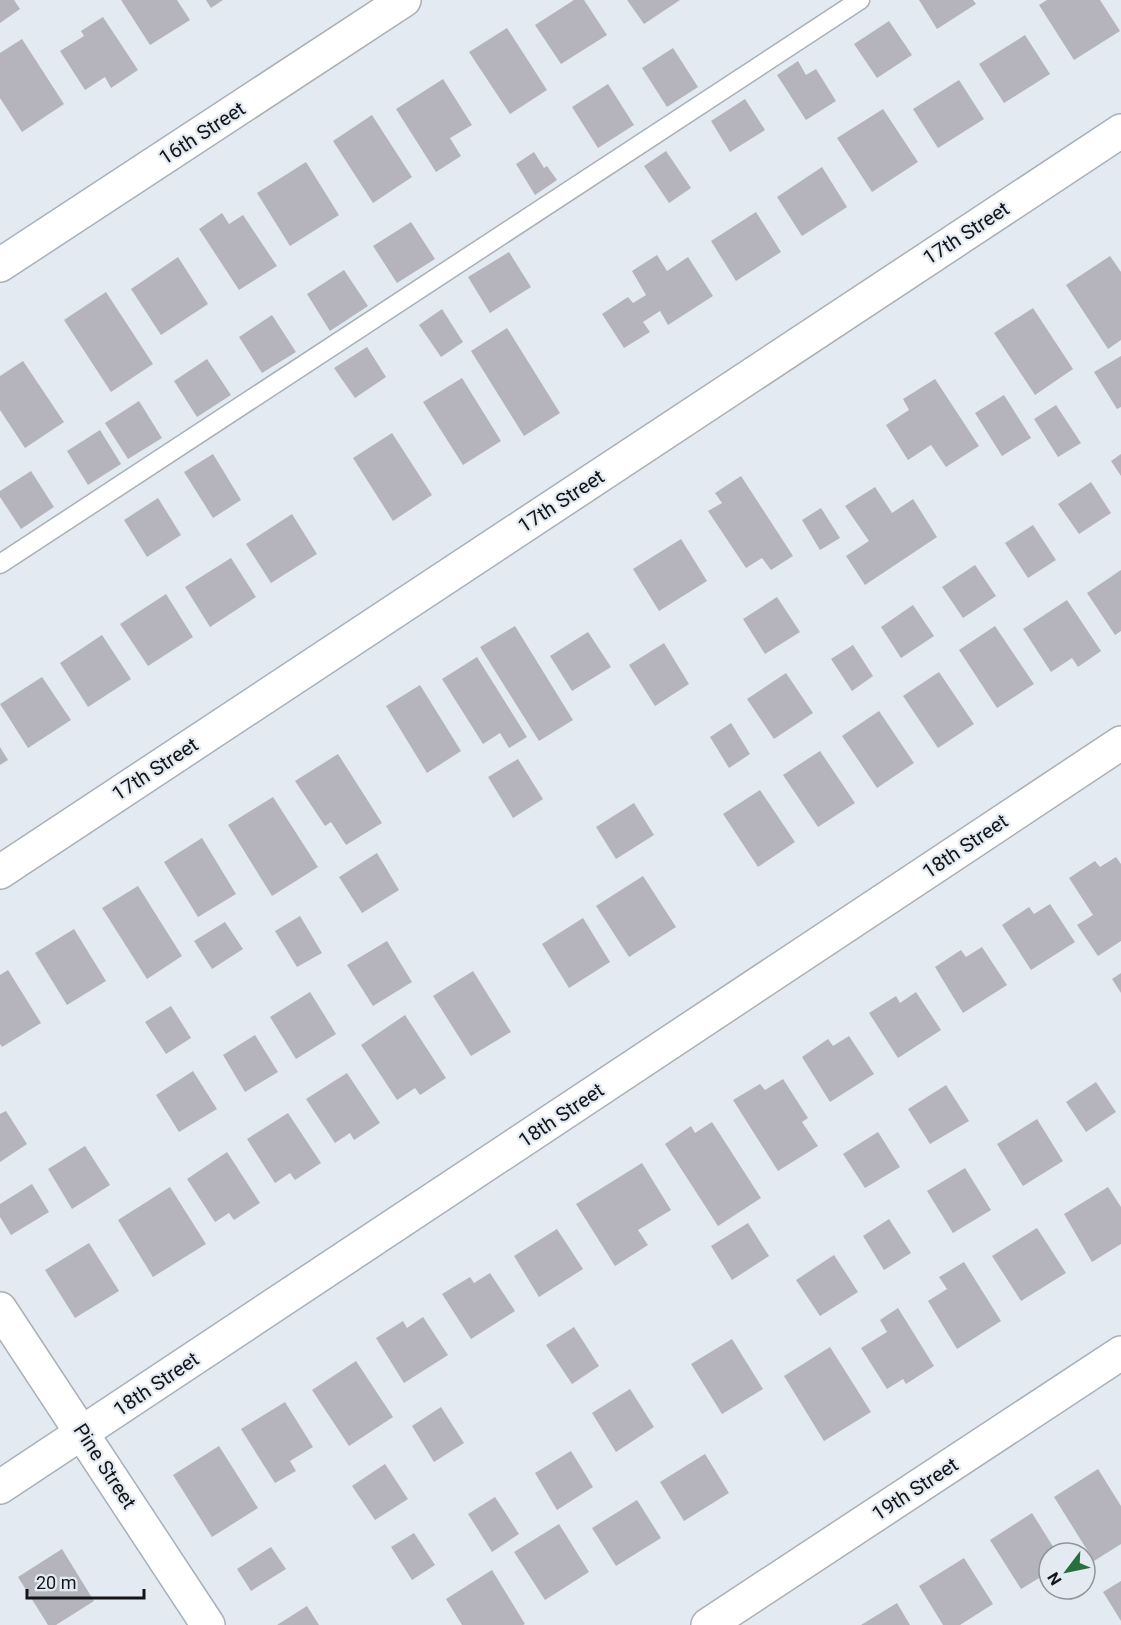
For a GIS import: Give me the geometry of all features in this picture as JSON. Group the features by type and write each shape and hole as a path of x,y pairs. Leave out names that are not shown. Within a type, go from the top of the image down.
{"street":[{"name":"16th Street","path":"0,265 404,0"},
{"name":"17th Street","path":"0,872 1121,131"},
{"name":"18th Street","path":"0,1487 1121,743"},
{"name":"Pine Street","path":"0,1309 208,1625"},
{"name":"19th Street","path":"708,1625 1121,1353"}],"lane":[{"path":"0,564 860,0"}],"building":[{"path":"0,0 14,0 20,9 0,23"},
{"path":"121,0 177,0 190,20 150,45"},
{"path":"206,0 223,0 211,8"},
{"path":"574,0 584,0 607,35 561,64 535,25"},
{"path":"627,0 680,0 644,24"},
{"path":"919,0 973,0 976,4 937,29"},
{"path":"1047,0 1100,0 1120,31 1074,60 1039,5"},
{"path":"103,17 138,70 111,88 105,77 85,90 60,51 84,36 81,31"},
{"path":"889,21 912,55 877,78 854,44"},
{"path":"507,28 547,90 510,114 469,52"},
{"path":"1025,35 1050,74 1004,103 979,64"},
{"path":"22,39 64,104 22,132 0,98 0,53"},
{"path":"673,48 698,87 667,107 642,68"},
{"path":"798,61 806,75 816,69 836,101 806,120 777,75"},
{"path":"443,79 472,125 450,138 461,156 436,172 396,109"},
{"path":"959,80 984,119 938,148 913,109"},
{"path":"608,84 634,125 598,148 572,107"},
{"path":"745,99 765,130 730,152 711,121"},
{"path":"883,109 918,162 872,192 837,138"},
{"path":"372,115 412,177 373,203 333,141"},
{"path":"666,151 691,188 669,203 644,166"},
{"path":"534,152 544,168 547,166 557,180 535,195 516,164"},
{"path":"306,162 339,215 290,246 257,193"},
{"path":"822,167 847,207 802,236 777,197"},
{"path":"756,212 781,252 736,281 711,241"},
{"path":"222,213 229,224 243,215 277,266 239,290 199,229"},
{"path":"411,222 435,259 397,283 373,246"},
{"path":"509,252 531,287 490,313 468,277"},
{"path":"657,255 667,271 688,257 713,296 668,325 660,311 643,322 650,332 624,348 602,314 628,297 633,303 646,295 632,271"},
{"path":"1110,256 1121,272 1121,340 1108,349 1066,285"},
{"path":"178,257 208,304 161,335 131,289"},
{"path":"344,270 368,306 330,331 307,294"},
{"path":"106,292 153,364 111,392 64,320"},
{"path":"1033,308 1073,369 1035,395 994,333"},
{"path":"442,309 463,342 441,357 419,325"},
{"path":"272,315 296,352 262,373 239,337"},
{"path":"507,328 560,413 524,436 471,351"},
{"path":"367,347 386,377 355,398 334,368"},
{"path":"1121,356 1121,407 1117,409 1094,372"},
{"path":"207,359 231,395 197,417 174,381"},
{"path":"23,361 64,422 25,448 0,410 0,376"},
{"path":"462,378 501,441 463,465 423,402"},
{"path":"935,379 979,446 946,467 931,445 908,460 886,425 909,410 903,399"},
{"path":"1004,395 1031,438 1002,456 975,413"},
{"path":"139,401 162,438 128,459 105,423"},
{"path":"1056,405 1081,443 1058,457 1034,419"},
{"path":"100,430 121,464 88,485 67,451"},
{"path":"392,433 432,495 393,521 353,458"},
{"path":"213,454 241,500 213,518 184,472"},
{"path":"1121,454 1121,476 1111,461"},
{"path":"31,471 54,507 21,529 0,497 0,491"},
{"path":"741,476 793,556 771,570 762,558 746,568 708,511 722,503 715,493"},
{"path":"1091,482 1111,513 1079,534 1058,504"},
{"path":"875,487 892,513 913,499 937,537 865,585 846,556 869,541 845,506"},
{"path":"158,498 181,535 147,557 124,520"},
{"path":"821,508 840,538 820,550 802,520"},
{"path":"292,514 317,554 271,583 246,544"},
{"path":"1033,525 1056,560 1028,578 1005,543"},
{"path":"681,539 707,581 659,611 633,569"},
{"path":"231,558 256,597 210,627 185,587"},
{"path":"975,565 996,596 963,618 942,587"},
{"path":"1121,570 1121,631 1115,635 1087,593"},
{"path":"166,594 193,637 148,666 120,624"},
{"path":"777,597 800,632 765,654 743,619"},
{"path":"1067,600 1101,651 1078,667 1072,658 1051,672 1023,629"},
{"path":"913,605 934,636 901,658 881,627"},
{"path":"515,626 573,720 539,741 480,647"},
{"path":"995,626 1034,684 997,708 959,650"},
{"path":"588,632 611,667 572,691 550,656"},
{"path":"102,635 131,679 88,707 60,663"},
{"path":"664,643 689,684 655,706 629,665"},
{"path":"853,645 873,676 852,691 831,659"},
{"path":"477,657 527,737 509,748 500,733 483,744 442,679"},
{"path":"939,672 974,724 938,748 903,696"},
{"path":"786,673 813,713 774,739 747,699"},
{"path":"42,677 71,720 28,748 0,704"},
{"path":"420,685 461,751 427,773 386,706"},
{"path":"879,711 914,763 877,788 842,736"},
{"path":"731,723 750,754 729,768 710,737"},
{"path":"0,747 8,760 0,765"},
{"path":"820,751 855,803 818,827 783,775"},
{"path":"338,754 382,823 346,845 331,822 325,826 295,781"},
{"path":"518,759 543,799 513,818 488,777"},
{"path":"760,790 795,842 758,867 723,814"},
{"path":"273,797 318,867 272,896 228,825"},
{"path":"634,803 654,835 616,859 596,827"},
{"path":"202,838 236,894 198,917 164,862"},
{"path":"377,853 399,890 362,913 339,877"},
{"path":"1116,857 1121,864 1121,941 1098,956 1077,925 1093,915 1069,878 1095,861 1100,867"},
{"path":"643,876 676,927 629,957 596,906"},
{"path":"138,886 182,956 147,979 102,908"},
{"path":"1050,904 1075,942 1031,970 1002,925 1029,907 1034,914"},
{"path":"300,916 322,953 297,967 275,931"},
{"path":"583,918 610,962 569,988 542,944"},
{"path":"225,922 243,949 212,969 194,941"},
{"path":"74,929 106,981 67,1005 35,953"},
{"path":"387,941 412,982 373,1006 347,965"},
{"path":"982,947 1007,985 963,1013 935,967 961,950 966,957"},
{"path":"8,970 41,1023 2,1047 0,1044 0,975"},
{"path":"473,971 511,1032 471,1056 433,996"},
{"path":"1121,973 1121,993 1112,979"},
{"path":"310,992 336,1034 296,1059 270,1017"},
{"path":"916,992 941,1030 898,1058 869,1013 896,996 900,1003"},
{"path":"171,1006 191,1038 166,1054 145,1022"},
{"path":"405,1015 446,1078 420,1095 415,1088 397,1100 361,1045"},
{"path":"255,1035 278,1072 245,1092 223,1055"},
{"path":"849,1036 874,1074 830,1102 802,1057 828,1039 833,1046"},
{"path":"193,1071 217,1109 179,1132 156,1095"},
{"path":"347,1073 380,1123 354,1140 350,1133 335,1143 306,1099"},
{"path":"783,1079 808,1118 802,1122 818,1146 778,1171 733,1100 760,1084 765,1090"},
{"path":"1096,1082 1116,1112 1086,1132 1066,1102"},
{"path":"946,1085 969,1121 930,1144 908,1109"},
{"path":"6,1111 27,1144 0,1162 0,1114"},
{"path":"288,1113 321,1163 295,1180 290,1173 275,1183 247,1139"},
{"path":"1037,1119 1063,1161 1023,1186 997,1144"},
{"path":"712,1122 761,1198 718,1226 665,1144 691,1126 695,1133"},
{"path":"878,1132 900,1167 865,1188 843,1154"},
{"path":"85,1146 110,1185 72,1209 48,1169"},
{"path":"227,1152 260,1203 234,1220 229,1213 215,1222 187,1179"},
{"path":"642,1163 671,1210 638,1230 648,1245 615,1266 576,1204"},
{"path":"965,1168 991,1210 953,1233 927,1191"},
{"path":"32,1184 49,1212 11,1235 0,1217 0,1204"},
{"path":"170,1187 206,1244 153,1277 118,1220"},
{"path":"1108,1187 1121,1207 1121,1244 1092,1262 1064,1214"},
{"path":"889,1219 911,1253 884,1270 863,1236"},
{"path":"748,1223 769,1256 732,1280 711,1246"},
{"path":"1037,1228 1066,1273 1021,1301 992,1256"},
{"path":"557,1229 583,1269 539,1297 514,1256"},
{"path":"89,1243 119,1291 75,1318 45,1270"},
{"path":"834,1255 858,1292 820,1316 796,1280"},
{"path":"964,1262 1001,1321 957,1349 928,1301 947,1289 939,1277"},
{"path":"490,1273 515,1311 471,1339 442,1294 470,1277 474,1283"},
{"path":"898,1308 934,1366 906,1384 903,1379 887,1389 861,1348 887,1332 880,1320"},
{"path":"423,1317 448,1355 404,1383 376,1338 403,1321 407,1328"},
{"path":"574,1327 599,1366 572,1384 546,1345"},
{"path":"732,1339 763,1389 722,1414 691,1364"},
{"path":"830,1347 871,1412 824,1441 784,1376"},
{"path":"356,1361 393,1417 349,1446 312,1390"},
{"path":"630,1389 654,1427 616,1452 592,1413"},
{"path":"285,1402 313,1447 290,1461 296,1471 275,1483 241,1429"},
{"path":"441,1407 464,1443 434,1462 412,1426"},
{"path":"219,1446 258,1508 212,1537 173,1475"},
{"path":"571,1451 593,1487 557,1510 535,1473"},
{"path":"705,1454 729,1493 684,1521 660,1482"},
{"path":"385,1464 408,1499 375,1520 352,1486"},
{"path":"1098,1469 1121,1506 1121,1544 1097,1559 1097,1541 1082,1541 1054,1497"},
{"path":"495,1497 519,1534 492,1552 468,1514"},
{"path":"637,1500 661,1538 616,1566 592,1528"},
{"path":"1032,1513 1050,1541 1037,1541 1037,1579 1021,1589 990,1540"},
{"path":"559,1524 589,1572 545,1600 514,1552"},
{"path":"414,1533 435,1565 412,1580 391,1547"},
{"path":"271,1547 286,1569 251,1591 237,1569"},
{"path":"62,1549 94,1601 56,1625 48,1625 18,1577"},
{"path":"964,1558 993,1604 960,1625 943,1625 919,1586"},
{"path":"492,1570 525,1624 462,1625 446,1599"},
{"path":"1121,1581 1121,1621 1103,1592"},
{"path":"897,1603 910,1625 861,1625"},
{"path":"307,1606 319,1625 277,1625"}]}
